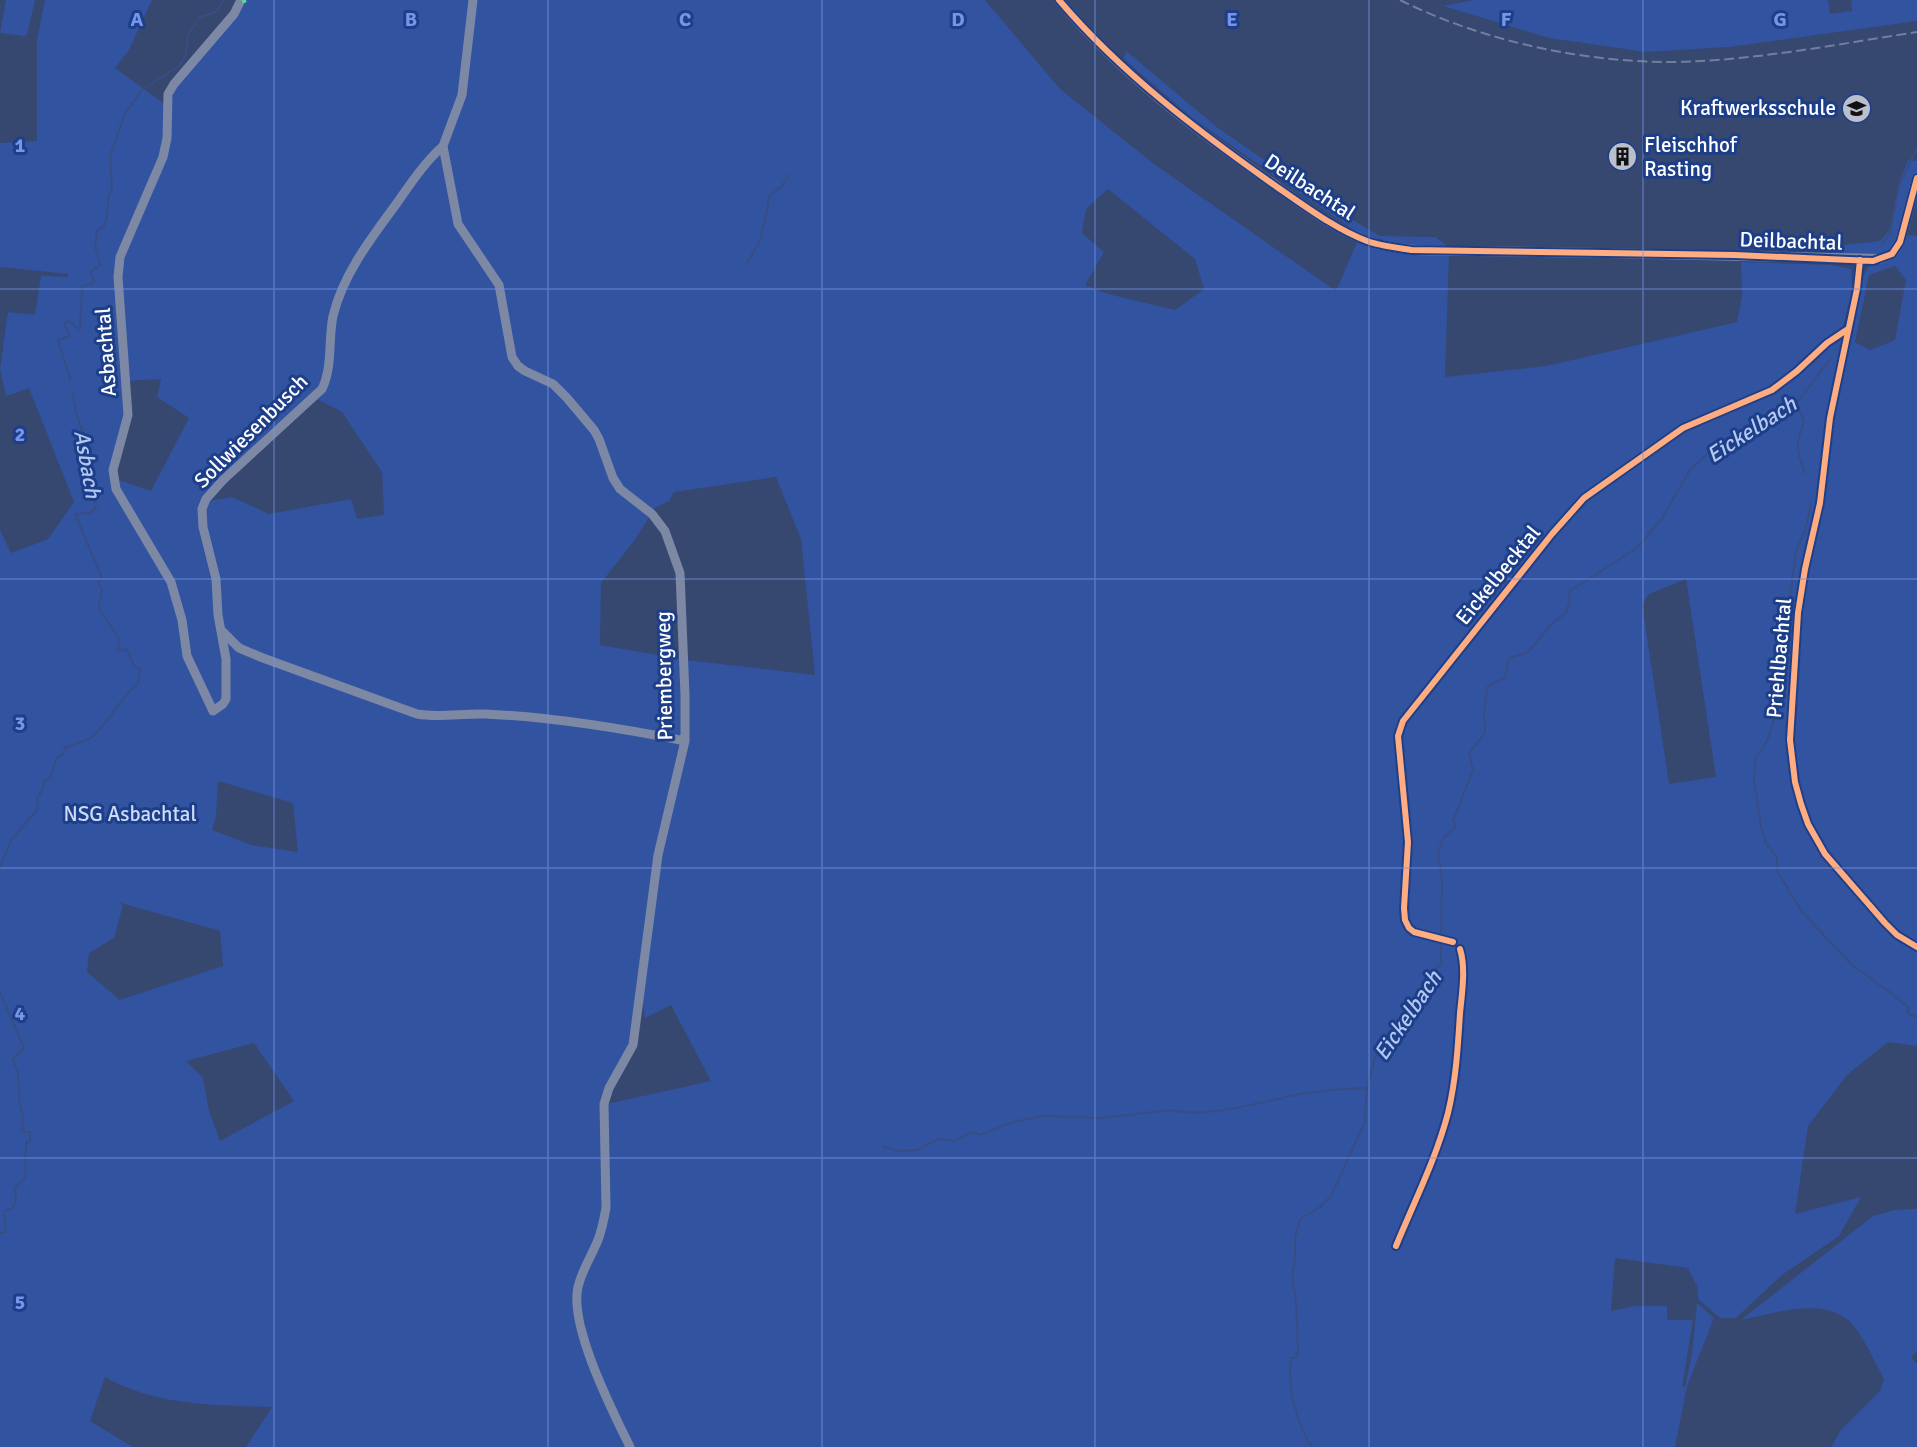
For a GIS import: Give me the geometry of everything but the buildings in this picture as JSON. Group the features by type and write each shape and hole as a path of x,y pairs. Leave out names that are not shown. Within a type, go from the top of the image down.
{"street":[{"name":"Asbachtal","path":"213,711 187,656 182,620 171,582 116,489 113,470 128,415 118,273 123,247 163,157 167,138 168,94 234,14 241,0"},
{"path":"443,146 462,95 473,0"},
{"name":"Deilbachtal","path":"1059,0 1121,65 1179,114 1298,201 1354,235 1379,244 1412,250 1735,255 1880,260 1897,249 1903,235 1917,178"},
{"name":"Sollwiesenbusch","path":"213,711 223,704 227,685 226,659 218,615 215,574 201,519 204,504 223,480 322,389 328,372 333,316 343,289 374,234 422,168 443,146"},
{"name":"Priembergweg","path":"443,146 458,224 499,285 512,357 525,371 550,382 594,430 613,478 620,489 652,514 665,531 680,573 685,741 658,855 633,1045 609,1088 604,1104 606,1208 600,1237 578,1286 576,1299 579,1320 594,1366 630,1447"},
{"name":"Priehlbachtal","path":"1860,260 1857,289 1830,418 1820,503 1798,613 1790,740 1795,782 1801,804 1808,824 1825,854 1885,923 1897,934 1917,946"},
{"name":"Eickelbecktal","path":"1453,942 1414,933 1405,920 1408,842 1398,735 1403,721 1552,534 1584,498 1683,428 1772,390 1827,343 1848,329"},
{"path":"221,630 239,648 425,716 486,714 538,718 685,741"}],"green space":[{"path":"6,0 35,0 27,35 0,33"},
{"name":"NSG Asbachtal","path":"45,0 152,0 129,50 115,68 166,105 163,166 170,95 242,0 985,0 1060,89 1154,164 1336,291 1358,240 1403,253 1449,254 1445,377 1546,366 1737,322 1742,296 1741,262 1831,265 1851,269 1852,290 1843,327 1851,329 1857,296 1866,271 1876,262 1900,250 1908,235 1917,236 1917,1046 1888,1042 1847,1075 1808,1126 1795,1214 1861,1197 1839,1236 1782,1275 1736,1318 1720,1318 1698,1299 1697,1284 1688,1268 1615,1258 1611,1311 1635,1306 1667,1306 1667,1320 1693,1320 1682,1387 1685,1387 1692,1354 1697,1303 1714,1318 1687,1386 1675,1447 246,1447 272,1407 165,1399 124,1387 105,1377 90,1421 133,1447 0,1447 0,530 11,553 48,539 74,502 29,388 6,396 0,369 8,312 35,315 41,276 68,277 68,274 0,267 0,143 37,141 37,40","holes":["1108,189 1195,259 1204,289 1175,310 1108,294 1085,285 1104,252 1082,233 1086,209","1895,266 1906,280 1895,340 1870,350 1855,342 1869,275","161,379 157,397 189,418 151,491 113,478 127,415 126,381","317,399 342,412 382,472 384,515 357,519 351,499 269,514 232,497 207,501","776,477 801,539 815,675 686,660 684,762 657,874 641,993 645,1018 671,1005 711,1081 607,1104 632,1044 646,913 661,822 681,760 681,659 600,645 601,583 634,541 655,508 669,501 674,492","1686,579 1716,777 1669,784 1642,604 1649,594","218,781 293,803 298,852 251,845 212,830 216,817","117,902 220,931 223,966 120,1000 87,972 89,953 114,938 123,905","254,1043 294,1101 220,1141 209,1111 203,1078 186,1061","604,1204 602,1237 580,1291 579,1310 586,1325 582,1338 573,1309 575,1291 597,1237"]},
{"path":"1474,0 1828,0 1830,14 1852,11 1851,0 1917,0 1917,21 1729,47 1646,52 1549,38 1443,6"},
{"path":"1126,51 1218,128 1341,213 1380,236 1435,237 1449,247 1380,240 1356,231 1190,116 1124,59"},
{"path":"1908,160 1917,161 1917,175 1899,241 1881,258 1833,255 1832,250 1836,246 1880,241 1890,229 1899,182"},
{"path":"1917,1209 1917,1351 1911,1357 1917,1364 1917,1447 1831,1447 1841,1430 1880,1391 1884,1379 1858,1332 1848,1320 1824,1309 1796,1309 1741,1320 1873,1216 1895,1210"}],"waterway":[{"name":"Asbach","path":"70,379 58,340 70,336 64,325 68,320 80,330 82,286 92,284 94,280 90,272 100,265 95,245 97,231 104,226 107,217 108,198 112,188 110,156 125,113 142,90 180,65 186,55 188,35 200,17 216,12 224,0"},
{"path":"1882,244 1890,233 1899,185 1917,148"},
{"path":"747,263 760,241 770,195 782,186 789,175"},
{"name":"Eickelbach","path":"1441,932 1442,879 1438,853 1443,838 1456,826 1453,821 1473,770 1469,753 1485,733 1484,710 1488,686 1505,678 1509,658 1527,653 1550,626 1566,612 1570,591 1637,548 1661,520 1690,470 1713,449 1796,404 1830,359"},
{"name":"Asbach","path":"0,868 11,840 38,809 37,798 45,781 51,776 56,759 63,754 65,748 92,737 138,684 140,670 133,664 127,649 118,651 119,639 99,608 102,589 98,583 102,578 75,514 91,513 96,506 90,495 88,479 91,470 86,463 87,444 72,391"},
{"path":"1797,405 1804,421 1798,447 1805,473"},
{"path":"1811,504 1805,530 1796,551 1775,716 1768,739 1756,758 1754,780 1761,826 1766,843 1777,857 1777,871 1802,912 1852,965 1909,1008 1907,1013 1917,1017"},
{"name":"Eickelbach","path":"1312,1447 1297,1416 1290,1381 1291,1358 1296,1358 1298,1350 1296,1302 1292,1278 1295,1239 1300,1219 1320,1207 1331,1196 1364,1124 1367,1088 1377,1051 1398,1033 1400,1022 1407,1015 1430,976 1441,964 1441,944"},
{"name":"Asbach","path":"0,993 24,1048 13,1059 18,1074 23,1117 22,1132 30,1132 30,1141 26,1143 25,1177 15,1188 16,1200 13,1208 4,1211 6,1232 0,1233"},
{"path":"883,1147 899,1151 917,1150 938,1139 955,1141 971,1132 980,1135 1013,1122 1043,1116 1102,1118 1171,1110 1218,1111 1309,1093 1366,1088"}],"railway":[{"path":"1400,0 1434,16 1508,40 1585,56 1625,60 1663,62 1728,59 1917,32"}],"marked path":[{"path":"242,1 246,0"}],"cycle path":[{"path":"1059,0 1108,52 1190,123 1332,224 1355,236 1383,246 1412,250 1735,255 1873,261 1892,254 1900,242 1917,178"},
{"path":"1860,260 1857,289 1830,418 1820,503 1798,613 1790,740 1795,782 1801,804 1808,824 1825,854 1885,923 1897,935 1917,947"},
{"path":"1453,942 1414,932 1405,920 1408,842 1398,736 1403,721 1552,534 1584,498 1683,428 1772,390 1827,343 1848,329"},
{"path":"1396,1246 1437,1147 1451,1101 1463,981 1460,949"}],"place":[{"name":"Kraftwerksschule","path":"1857,108"},
{"name":"Fleischhof Rasting","path":"1623,157"}]}
